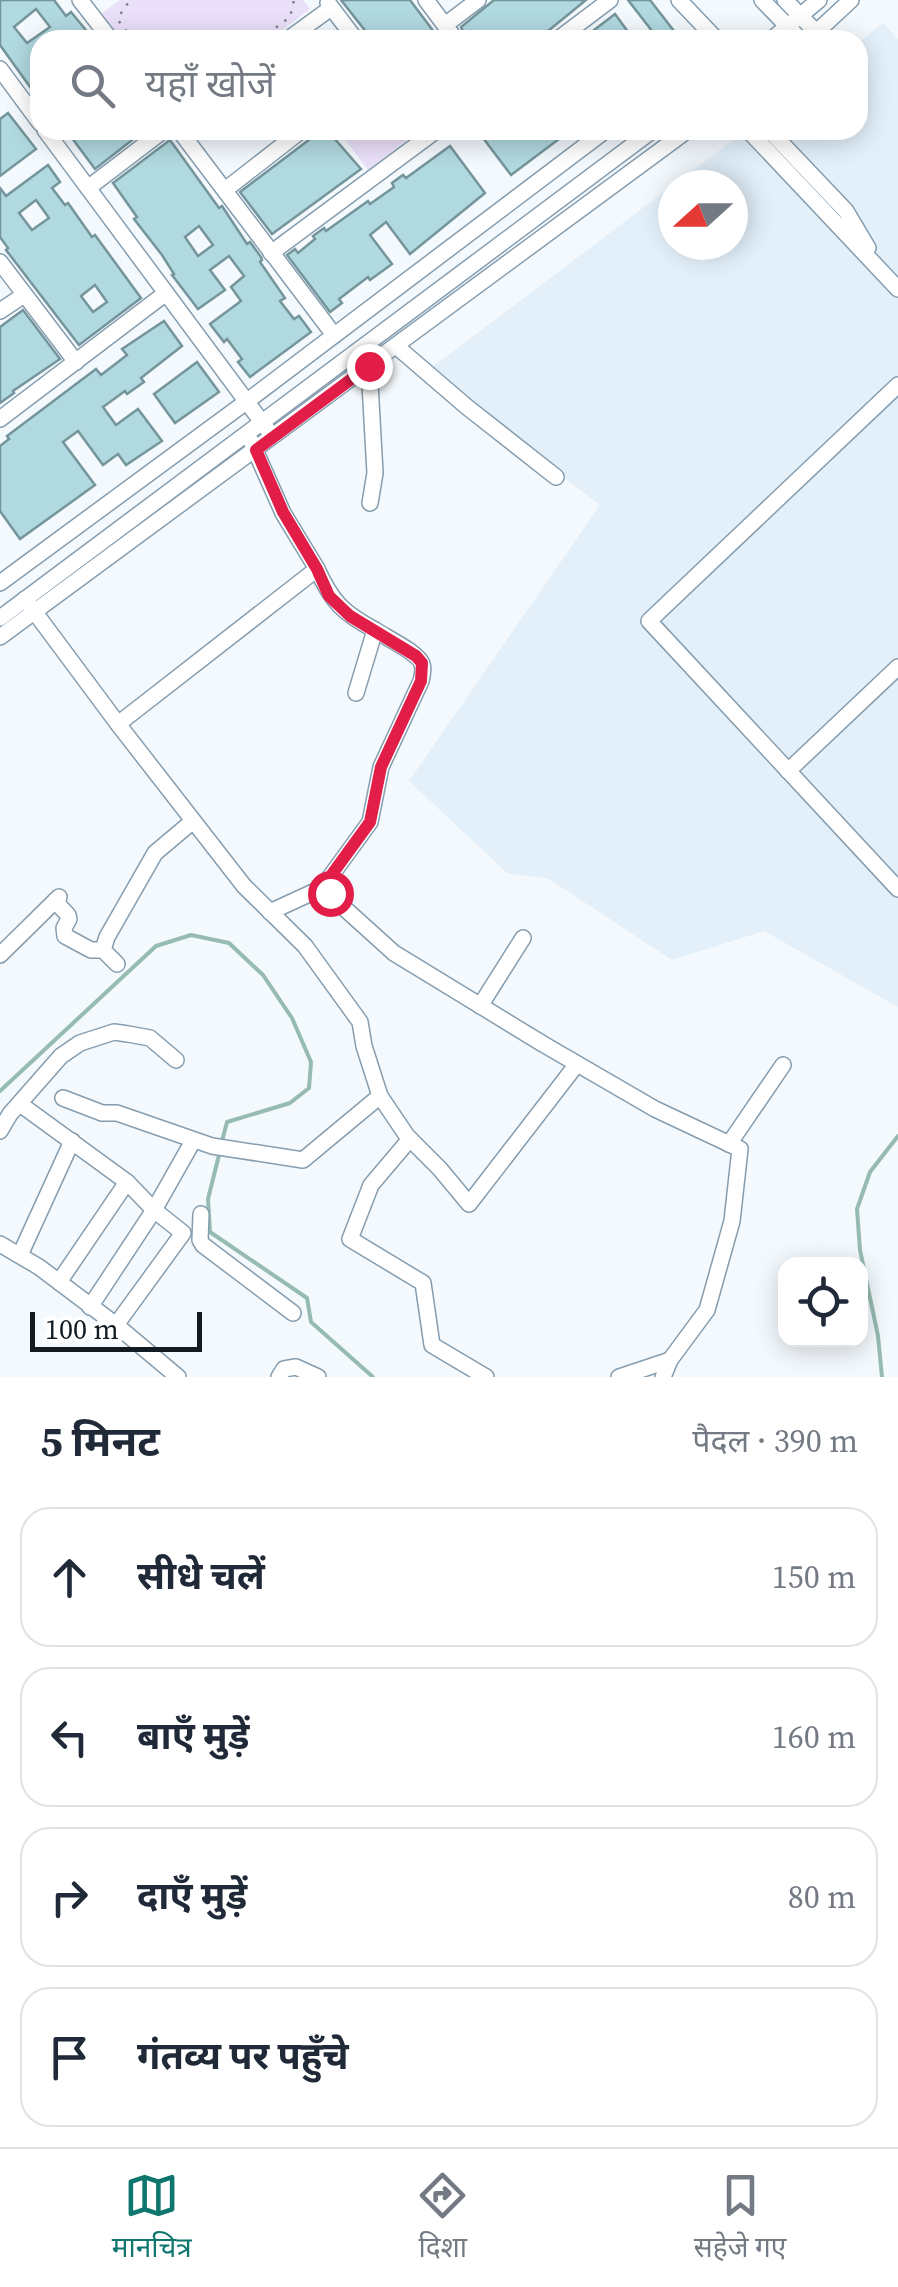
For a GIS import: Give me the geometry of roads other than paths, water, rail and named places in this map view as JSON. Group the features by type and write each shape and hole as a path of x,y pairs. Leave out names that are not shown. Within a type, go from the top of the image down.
{"street":[{"path":"80,0 103,30"},
{"path":"426,0 449,30"},
{"path":"445,25 478,0"},
{"path":"570,30 610,0"},
{"path":"679,0 708,30"},
{"path":"762,0 795,22"},
{"path":"785,0 802,30"},
{"path":"784,30 819,0"},
{"path":"817,30 851,0"},
{"path":"298,30 328,4 348,30"},
{"path":"0,69 30,110"},
{"path":"52,140 273,436"},
{"path":"88,188 151,140"},
{"path":"187,140 334,335"},
{"path":"225,190 289,140"},
{"path":"271,254 420,140"},
{"path":"0,583 593,140"},
{"path":"0,638 30,606 246,433 639,140"},
{"path":"0,618 30,606 256,450 674,140"},
{"path":"757,140 892,283"},
{"path":"779,140 846,212 892,283"},
{"path":"0,262 76,362"},
{"path":"0,419 166,293"},
{"path":"0,312 24,295"},
{"path":"396,346 556,477"},
{"path":"369,366 376,473 370,502"},
{"path":"898,385 649,621 898,889"},
{"path":"246,433 329,596 350,616 422,663 421,681 381,767 370,822 322,888 270,912"},
{"path":"118,724 317,569"},
{"path":"30,606 244,886 305,946 360,1022 380,1096 410,1140 469,1204 576,1064"},
{"path":"356,693 375,630"},
{"path":"788,770 898,667"},
{"path":"103,950 155,853 193,821"},
{"path":"322,888 394,954 655,1109 740,1149 732,1220 708,1310 670,1360 663,1377"},
{"path":"0,955 57,899 70,919 64,936 91,950 103,950 117,964"},
{"path":"480,1006 523,938"},
{"path":"0,1131 61,1056 102,1034 150,1038 176,1060"},
{"path":"730,1144 783,1065"},
{"path":"63,1098 102,1114 116,1113 212,1146 303,1160 380,1096"},
{"path":"20,1104 127,1182 154,1210 183,1233 200,1240 293,1314"},
{"path":"410,1140 371,1186 350,1238 423,1283 432,1345 486,1377"},
{"path":"90,1306 194,1141"},
{"path":"20,1255 72,1142"},
{"path":"60,1282 127,1182"},
{"path":"200,1240 201,1214"},
{"path":"116,1325 183,1233"},
{"path":"0,1244 60,1282 178,1377"},
{"path":"619,1377 670,1360"},
{"path":"279,1377 284,1369 296,1367 318,1377"}],"waterway":[{"path":"0,1091 156,946 191,935 229,943 263,975 292,1018 311,1062 309,1088 290,1103 227,1122 222,1141"},
{"path":"882,1377 878,1336 860,1250 857,1209 870,1172 898,1136"},
{"path":"220,1151 208,1199 210,1232 307,1298 311,1322 373,1377"}]}
